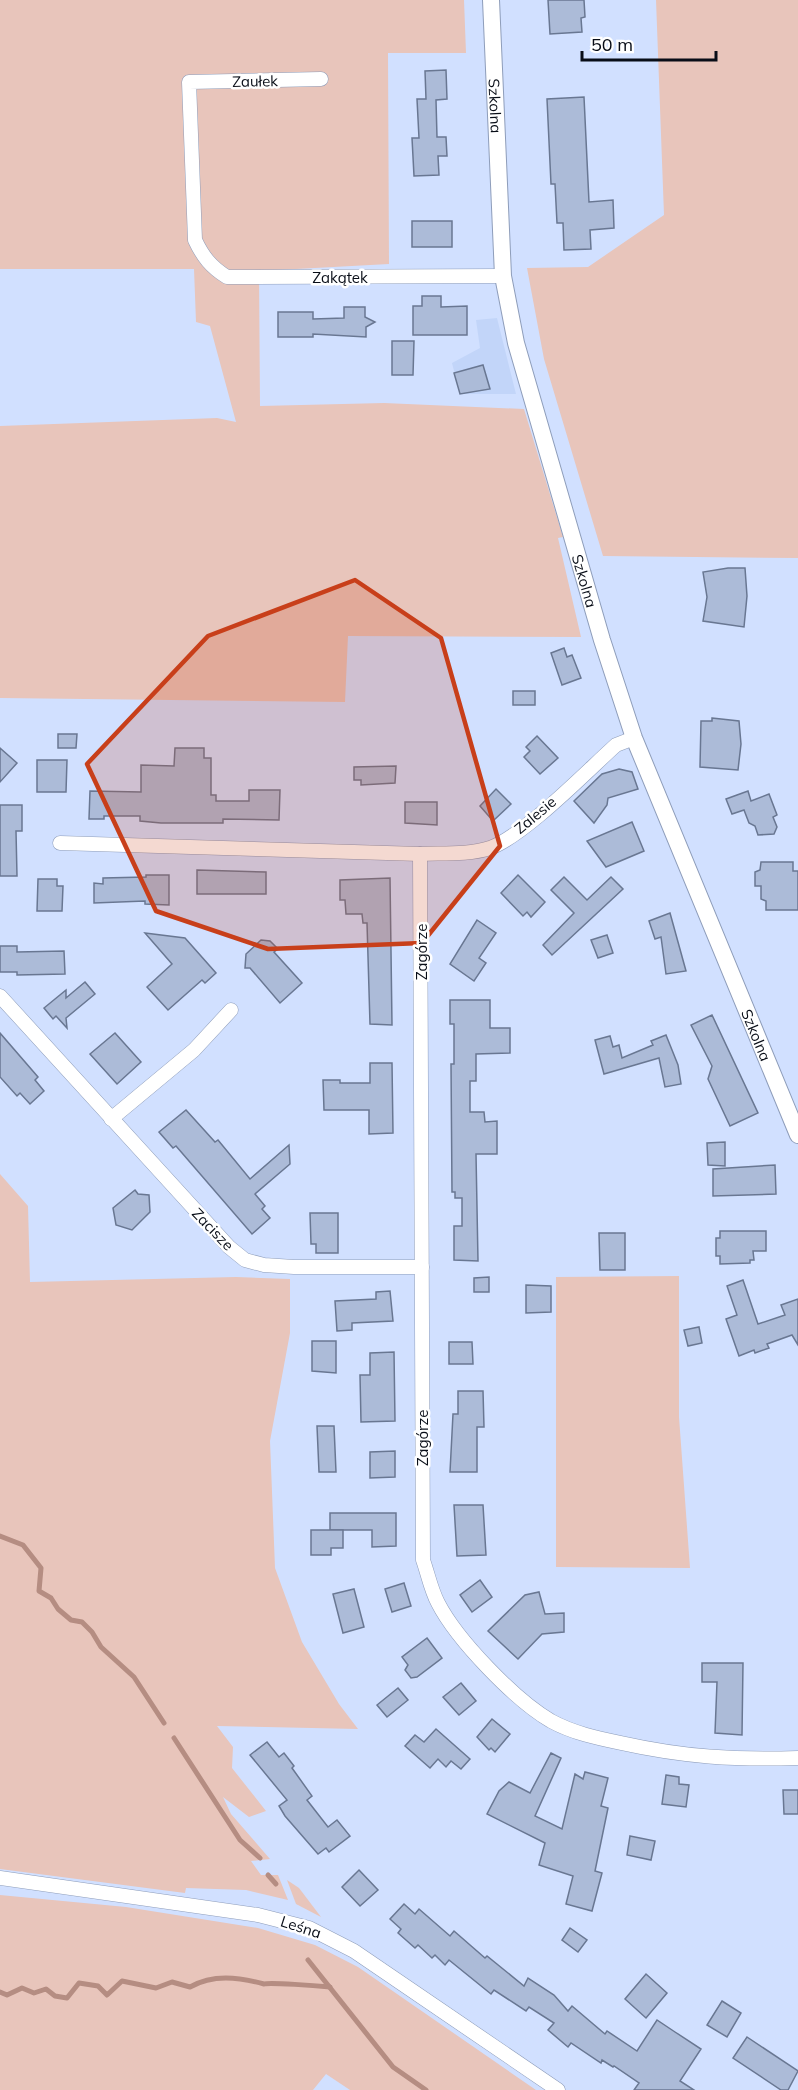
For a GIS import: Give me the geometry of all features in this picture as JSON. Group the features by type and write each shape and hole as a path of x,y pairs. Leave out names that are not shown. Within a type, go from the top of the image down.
{"street":[{"name":"Szkolna","path":"491,0 504,276 516,343 540,432 602,640 634,738 798,1135"},
{"name":"Zaułek","path":"195,240 189,82 321,79"},
{"name":"Zakątek","path":"195,240 202,255 213,268 227,278 504,276"},
{"name":"Zalesie","path":"420,854 462,853 490,848 516,833 616,745 634,738"},
{"path":"60,843 420,854"},
{"name":"Zagórze","path":"420,854 423,1560 438,1602 460,1636 490,1670 551,1720 588,1736 712,1759 798,1758"},
{"name":"Zacisze","path":"0,996 229,1247 245,1260 294,1268 422,1268"},
{"path":"111,1119 194,1050 231,1010"},
{"name":"Leśna","path":"0,1878 258,1915 309,1928 354,1950 558,2090"}],"highlighted area":[{"path":"355,580 441,638 500,846 422,943 268,949 156,911 87,764 208,636"}],"shaded area":[{"path":"0,0 464,0 466,53 388,53 389,264 259,271 260,406 384,403 524,409 563,537 558,538 581,637 348,636 345,702 0,698 0,426 217,418 236,422 210,326 196,322 194,269 0,269"},
{"path":"656,0 798,0 798,558 603,556 544,359 527,268 588,267 664,215"},
{"path":"497,318 516,394 460,394 452,363 480,348 476,320"},
{"path":"0,1174 28,1206 30,1282 236,1277 290,1279 290,1333 270,1441 275,1568 302,1642 339,1704 358,1729 217,1726 233,1747 232,1768 266,1811 249,1817 223,1797 231,1814 270,1859 251,1861 261,1875 278,1875 288,1900 246,1890 186,1888 185,1893 0,1869"},
{"path":"679,1276 679,1417 690,1568 556,1567 556,1277"},
{"path":"287,1880 299,1888 321,1917 296,1904"},
{"path":"0,1895 126,1907 258,1928 315,1945 358,1967 536,2090 350,2090 326,2074 313,2090 0,2090"}],"building":[{"path":"548,0 584,0 585,17 581,18 582,32 550,34"},
{"path":"446,70 447,99 436,100 437,137 446,137 447,156 438,156 439,175 414,176 412,138 419,138 417,99 426,99 425,71"},
{"path":"584,97 589,202 613,200 614,228 590,230 591,249 564,250 563,223 557,223 555,184 551,184 547,99"},
{"path":"412,221 452,221 452,247 412,247"},
{"path":"422,296 441,296 441,307 467,306 467,335 413,335 413,306 422,306"},
{"path":"344,307 365,307 365,317 375,322 366,327 366,337 313,334 313,337 278,337 278,312 313,312 313,319 344,318"},
{"path":"392,341 414,341 413,375 392,375"},
{"path":"483,365 490,389 460,394 454,373"},
{"path":"745,568 747,596 744,627 703,621 707,597 703,572"},
{"path":"564,648 567,657 572,655 581,678 562,685 551,653"},
{"path":"513,691 535,691 535,705 513,705"},
{"path":"712,718 739,721 741,744 738,770 700,767 701,721 712,721"},
{"path":"58,734 77,734 76,748 58,748"},
{"path":"537,736 558,758 540,774 524,757 530,751 526,747"},
{"path":"0,748 17,763 0,782"},
{"path":"175,748 204,748 204,758 211,758 211,795 216,795 216,801 249,801 249,790 280,790 279,820 223,819 223,823 161,823 140,821 140,816 104,816 104,819 89,819 90,791 141,792 141,765 174,766"},
{"path":"37,760 67,760 66,792 37,792"},
{"path":"396,766 395,783 361,785 361,780 354,780 354,767"},
{"path":"619,769 632,772 638,789 608,798 607,805 594,823 574,801 602,774"},
{"path":"496,789 511,804 493,821 480,806"},
{"path":"748,791 751,801 769,794 777,815 773,817 777,827 774,834 758,835 755,826 749,823 744,810 732,814 726,799"},
{"path":"405,802 437,802 437,825 405,823"},
{"path":"0,805 22,805 22,831 16,831 17,876 0,876"},
{"path":"632,822 644,851 606,867 587,841"},
{"path":"761,862 793,862 793,871 798,871 798,910 766,910 766,901 761,899 761,886 755,886 755,872 760,870"},
{"path":"197,870 266,872 266,894 197,894"},
{"path":"146,875 169,875 169,905 145,904 145,901 94,903 94,883 103,884 103,878 146,877"},
{"path":"518,875 545,902 531,917 527,912 523,916 501,893"},
{"path":"564,877 587,900 611,877 623,889 552,955 543,945 574,913 551,890"},
{"path":"390,878 392,1025 370,1024 367,923 363,923 362,914 346,914 345,900 340,900 340,880"},
{"path":"38,879 57,879 57,886 63,886 62,911 37,911"},
{"path":"670,913 686,971 666,974 661,937 655,939 649,921"},
{"path":"477,920 496,933 479,958 486,963 474,981 450,964"},
{"path":"145,933 185,938 216,973 205,983 202,980 168,1010 147,987 172,964"},
{"path":"607,935 613,953 598,958 591,940"},
{"path":"261,940 270,941 278,949 274,952 302,983 280,1003 250,968 245,968 246,954"},
{"path":"0,946 17,946 17,952 64,951 65,974 17,975 17,972 0,972"},
{"path":"85,982 95,994 66,1018 67,1028 56,1016 53,1019 44,1008 66,990 66,998"},
{"path":"450,1000 490,1000 490,1028 510,1028 510,1053 476,1054 476,1081 470,1081 470,1112 484,1112 485,1122 497,1121 497,1154 476,1154 478,1261 454,1260 454,1226 462,1226 462,1198 455,1198 455,1192 452,1192 451,1064 454,1064 454,1024 450,1024"},
{"path":"712,1015 758,1113 730,1126 708,1079 712,1066 691,1025"},
{"path":"0,1033 38,1077 35,1080 44,1091 30,1104 20,1093 17,1096 0,1077"},
{"path":"115,1033 141,1062 117,1084 90,1054"},
{"path":"666,1035 678,1065 681,1084 665,1087 659,1058 604,1074 595,1040 610,1036 613,1047 619,1045 622,1058 653,1045 651,1041"},
{"path":"370,1063 392,1063 393,1133 369,1134 369,1110 324,1110 323,1080 340,1080 340,1083 370,1083"},
{"path":"186,1110 215,1142 218,1140 250,1179 289,1145 290,1164 255,1194 265,1206 262,1209 270,1218 252,1234 176,1146 173,1148 159,1132"},
{"path":"725,1142 725,1166 708,1165 707,1143"},
{"path":"775,1165 776,1194 713,1196 713,1169"},
{"path":"135,1190 138,1194 149,1195 150,1212 132,1230 116,1225 113,1208"},
{"path":"310,1213 338,1213 338,1253 316,1253 316,1244 311,1244"},
{"path":"720,1231 766,1231 766,1251 753,1251 754,1260 750,1260 750,1263 720,1264 720,1256 716,1256 716,1238 720,1238"},
{"path":"599,1233 625,1233 625,1270 600,1270"},
{"path":"489,1277 489,1292 474,1292 474,1278"},
{"path":"743,1280 758,1324 785,1315 781,1305 798,1299 798,1345 792,1335 767,1344 769,1348 755,1353 754,1350 739,1356 726,1319 737,1315 727,1286"},
{"path":"526,1285 551,1286 551,1312 526,1313"},
{"path":"390,1291 393,1321 352,1323 352,1330 337,1331 335,1301 376,1299 376,1292"},
{"path":"699,1327 702,1343 688,1346 684,1330"},
{"path":"312,1341 336,1341 336,1373 312,1371"},
{"path":"449,1342 472,1342 473,1364 449,1364"},
{"path":"394,1352 395,1421 361,1422 360,1375 370,1375 370,1353"},
{"path":"458,1391 483,1391 484,1427 477,1427 477,1472 450,1472 453,1414 458,1414"},
{"path":"317,1426 334,1426 336,1472 319,1472"},
{"path":"395,1451 395,1477 370,1478 370,1452"},
{"path":"454,1505 483,1505 486,1555 457,1556"},
{"path":"330,1513 396,1513 396,1546 372,1547 372,1530 330,1530"},
{"path":"311,1530 343,1530 343,1548 331,1548 331,1555 311,1555"},
{"path":"480,1580 492,1597 472,1612 460,1595"},
{"path":"404,1583 411,1606 392,1612 385,1589"},
{"path":"354,1589 364,1627 343,1633 333,1594"},
{"path":"539,1592 545,1614 564,1613 564,1632 542,1634 518,1659 488,1631 525,1595"},
{"path":"427,1638 442,1658 417,1677 411,1678 405,1670 408,1665 402,1657"},
{"path":"702,1663 743,1663 742,1735 715,1733 717,1682 702,1682"},
{"path":"461,1683 476,1701 459,1715 443,1697"},
{"path":"398,1688 408,1700 387,1717 377,1705"},
{"path":"492,1719 510,1734 495,1752 491,1748 489,1750 477,1737"},
{"path":"436,1729 470,1759 461,1769 451,1761 446,1767 438,1759 430,1768 405,1746 415,1735 424,1742"},
{"path":"267,1742 279,1757 284,1753 294,1766 292,1768 312,1796 307,1800 328,1827 337,1820 350,1836 329,1852 326,1848 318,1854 285,1816 279,1806 287,1800 250,1755"},
{"path":"551,1753 561,1758 535,1816 562,1829 575,1774 583,1779 585,1772 608,1778 601,1806 608,1808 595,1871 602,1873 592,1911 566,1904 573,1876 539,1865 545,1843 487,1814 499,1791 509,1782 530,1793"},
{"path":"666,1775 679,1777 679,1784 689,1785 686,1807 662,1804"},
{"path":"783,1790 798,1790 798,1814 784,1814"},
{"path":"630,1836 655,1841 651,1860 627,1855"},
{"path":"359,1870 378,1890 360,1906 342,1887"},
{"path":"404,1904 415,1914 419,1909 450,1936 454,1931 485,1958 487,1956 524,1986 528,1978 554,1995 568,2011 572,2006 605,2034 607,2031 637,2051 657,2020 701,2049 680,2081 694,2090 634,2090 639,2083 614,2066 602,2060 601,2063 571,2043 568,2047 548,2030 554,2023 529,2007 526,2011 494,1990 491,1994 449,1960 445,1965 435,1955 432,1958 418,1945 415,1948 398,1933 401,1929 390,1919"},
{"path":"570,1928 587,1940 578,1952 562,1940"},
{"path":"646,1974 667,1993 646,2018 625,1999"},
{"path":"722,2001 741,2013 727,2037 707,2025"},
{"path":"747,2037 798,2071 788,2090 781,2090 733,2058"}],"waterway":[{"path":"0,1536 23,1545 41,1568 39,1591 51,1598 58,1609 71,1620 82,1622 92,1632 101,1647 134,1677 164,1723"},
{"path":"174,1738 240,1840 260,1858"},
{"path":"268,1875 276,1884"},
{"path":"308,1960 393,2067 426,2090"},
{"path":"0,1992 7,1995 22,1988 34,1993 46,1989 55,1996 67,1998 79,1983 98,1986 107,1995 122,1981 156,1988 172,1982 190,1987 217,1978 264,1984 330,1987"}]}
